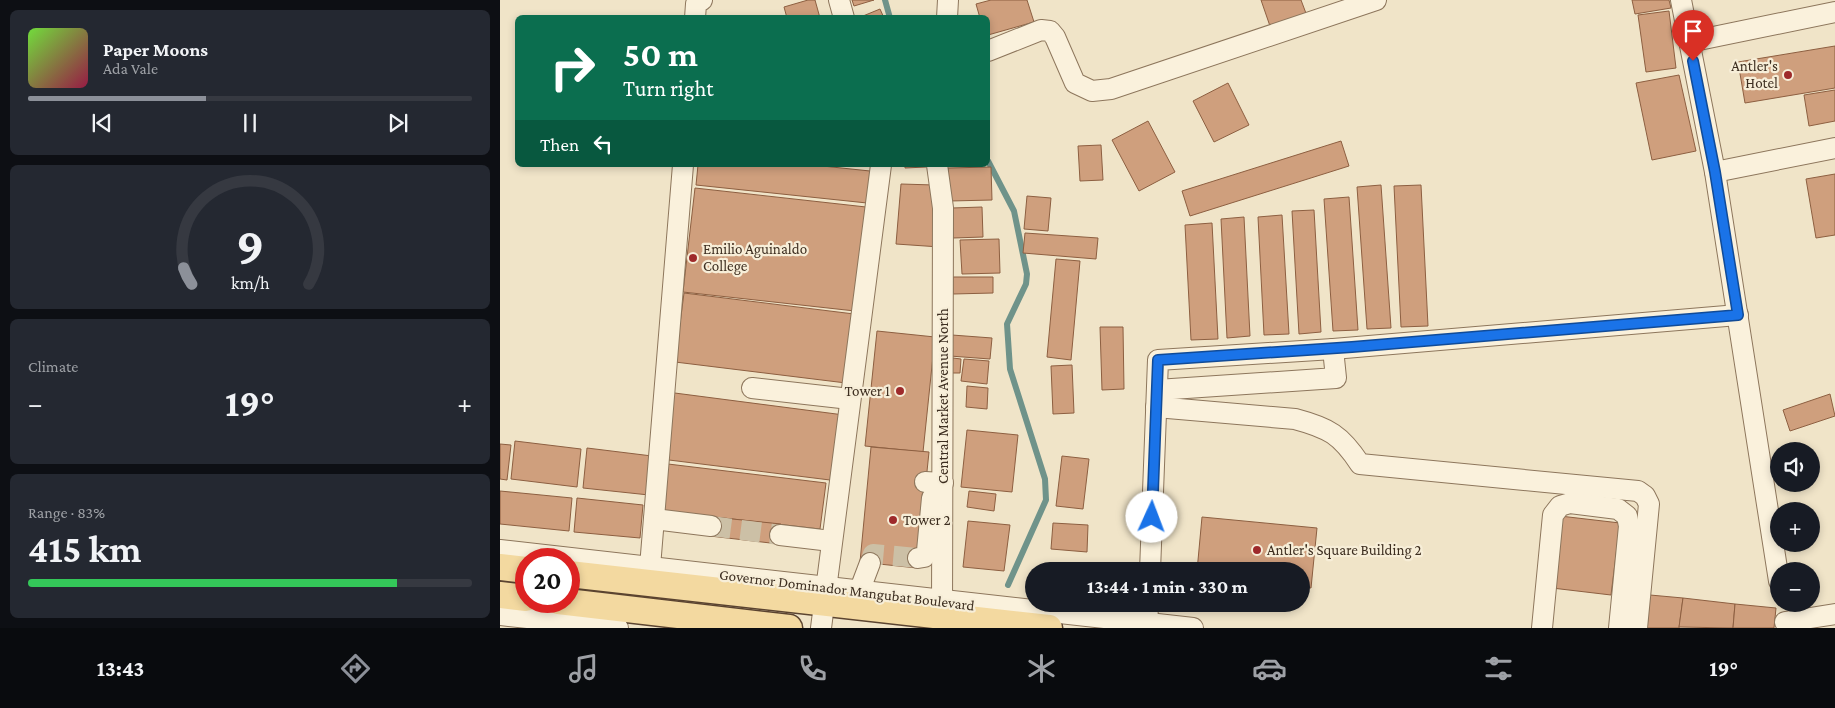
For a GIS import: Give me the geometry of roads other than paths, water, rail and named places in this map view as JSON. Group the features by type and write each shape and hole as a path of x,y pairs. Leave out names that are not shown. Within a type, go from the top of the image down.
{"main road":[{"path":"500,567 515,569"},
{"name":"Governor Dominador Mangubat Boulevard","path":"580,574 649,575 736,593 823,606 942,615 1049,628"},
{"path":"500,595 515,597"},
{"path":"580,604 734,624 789,628"}],"street":[{"path":"695,15 696,4 702,0"},
{"path":"839,0 843,15"},
{"path":"947,15 948,0"},
{"path":"990,51 1041,30 1050,31 1056,37 1075,83 1092,91 1111,89 1376,0"},
{"path":"1681,0 1715,172 1776,562"},
{"path":"1689,42 1835,12"},
{"path":"1715,172 1835,148"},
{"path":"649,575 683,167"},
{"path":"823,606 881,167"},
{"name":"Central Market Avenue North","path":"937,167 943,208 934,483 942,615"},
{"path":"1150,562 1158,360 1333,349 1738,315"},
{"path":"1156,399 1336,378 1333,349"},
{"path":"752,388 850,399"},
{"path":"1156,399 1295,420 1316,425 1346,444 1360,464 1638,492 1645,496 1649,504 1637,628"},
{"path":"918,558 924,557 927,551 934,483"},
{"path":"1542,628 1552,514 1560,506 1570,503 1618,509 1627,516 1629,526 1619,628"},
{"path":"654,519 711,526"},
{"path":"780,535 831,541"},
{"name":"Governor Dominador Mangubat Boulevard","path":"500,550 823,606 859,592 942,615 1147,618 1193,628"},
{"path":"859,592 870,563"},
{"path":"734,624 736,593"},
{"path":"1784,618 1835,614"},
{"path":"500,615 618,628"}],"waterway":[{"path":"885,0 889,15"},
{"path":"990,165 1014,211 1027,274 1026,284 1007,324 1010,369 1045,479 1046,500 1008,585"}],"tunnel":[{"path":"711,526 780,535"},
{"path":"870,563 873,554 918,558"}],"place":[{"name":"Antler's Hotel","path":"1788,75"},
{"name":"Emilio Aguinaldo College","path":"693,258"},
{"name":"Tower 1","path":"900,391"},
{"name":"Tower 2","path":"893,520"},
{"name":"Antler's Square Building 2","path":"1257,550"}]}
